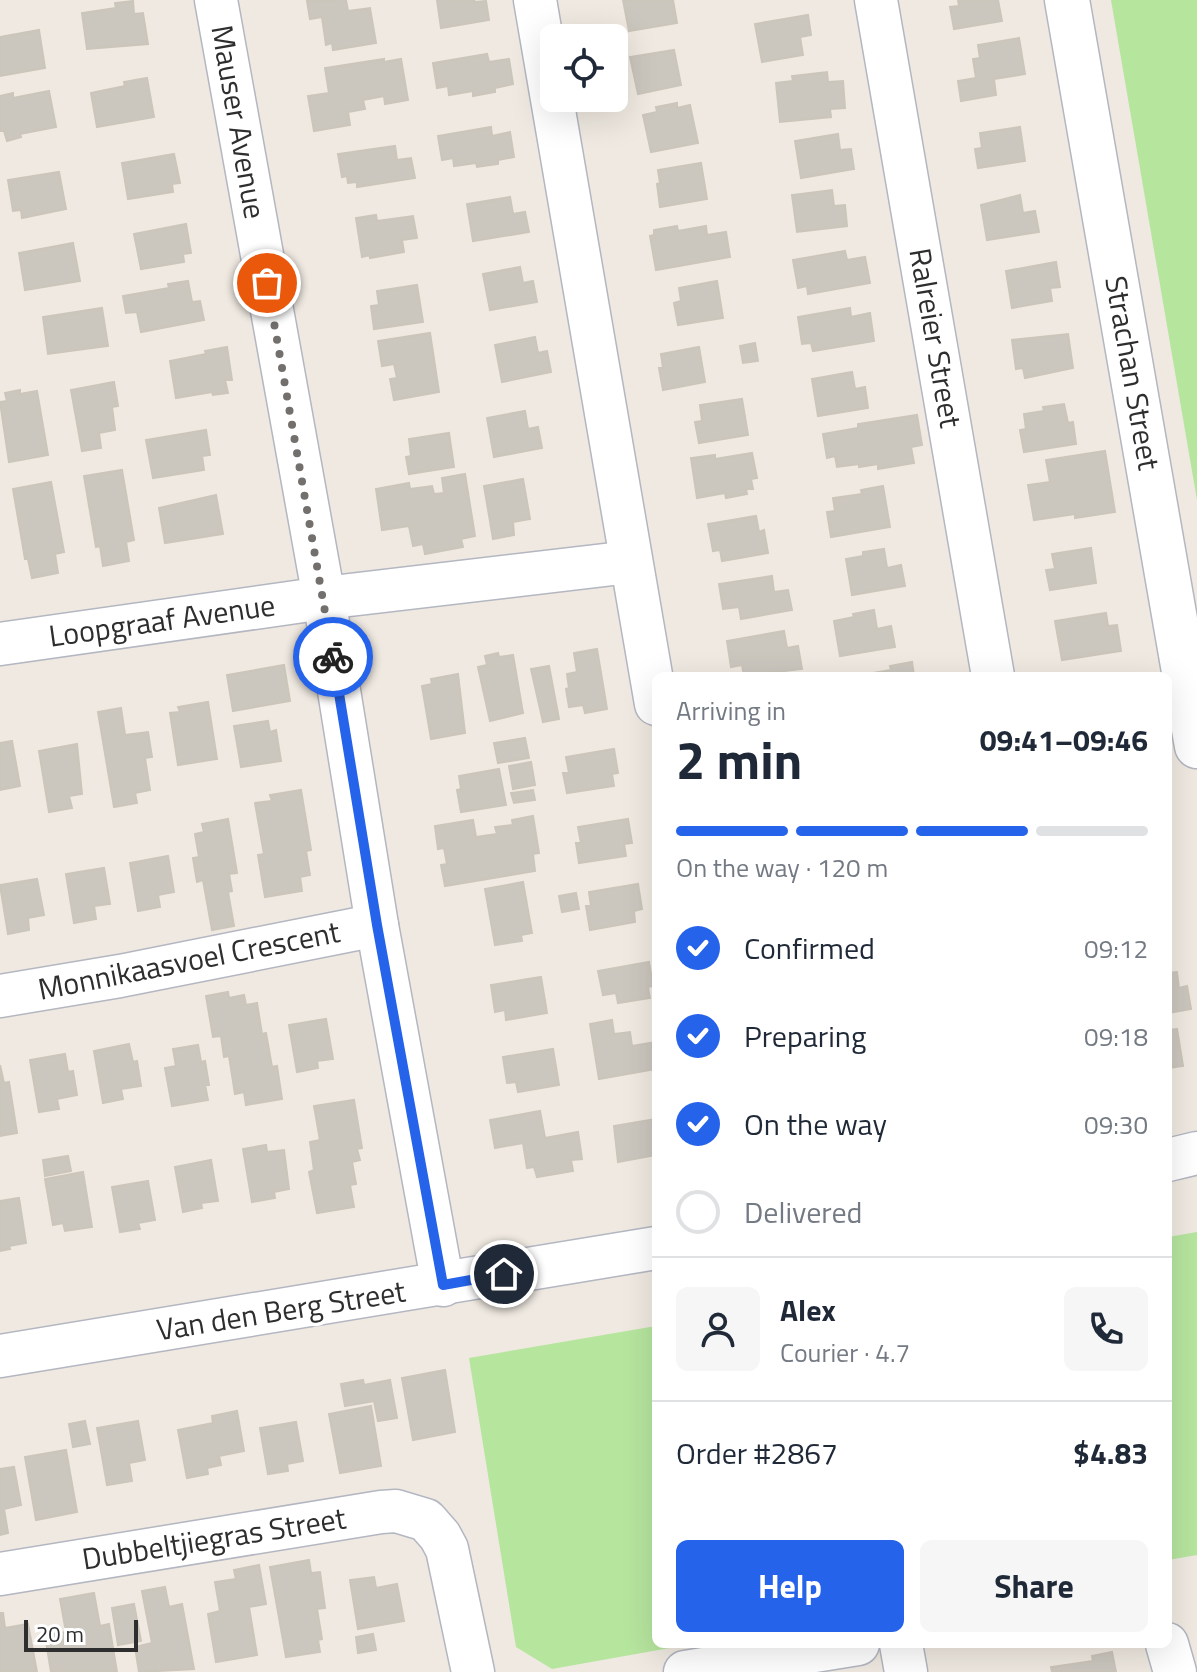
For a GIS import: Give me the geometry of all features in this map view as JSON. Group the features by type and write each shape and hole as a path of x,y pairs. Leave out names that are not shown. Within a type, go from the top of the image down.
{"street":[{"name":"Mauser Avenue","path":"216,0 443,1285"},
{"path":"535,0 652,682"},
{"name":"Ralreier Street","path":"876,0 992,672"},
{"name":"Strachan Street","path":"1067,0 1197,746"},
{"path":"324,598 630,562"},
{"name":"Loopgraaf Avenue","path":"0,644 324,598"},
{"name":"Monnikaasvoel Crescent","path":"0,996 120,976 377,925"},
{"path":"1172,1159 1197,1153"},
{"name":"Van den Berg Street","path":"0,1356 652,1249"},
{"name":"Dubbeltjiegras Street","path":"0,1574 396,1511 426,1520 447,1549 473,1672"},
{"path":"685,1672 833,1648"},
{"path":"902,1648 906,1672"},
{"path":"1168,1648 1175,1672"}],"green space":[{"path":"1111,0 1197,0 1197,500"},
{"path":"1197,1232 1197,1555 1172,1559 1172,1236"},
{"path":"652,1327 652,1648 670,1648 552,1669 516,1647 469,1358"}],"building":[{"path":"346,0 348,11 370,8 376,43 333,50 332,43 326,45 322,17 310,19 307,1"},
{"path":"437,0 486,1 489,20 441,28"},
{"path":"623,0 673,0 677,23 629,31"},
{"path":"958,0 998,0 1002,21 954,29 950,7 959,6"},
{"path":"133,1 134,14 143,13 148,44 87,49 82,13 116,8 115,3"},
{"path":"808,15 811,35 800,37 803,55 762,62 755,24"},
{"path":"39,30 45,68 0,76 0,37"},
{"path":"1019,38 1025,74 994,79 996,95 961,101 958,81 976,78 973,59 980,58 978,45"},
{"path":"674,50 681,85 638,94 630,57"},
{"path":"487,54 489,62 509,59 513,84 495,88 495,92 473,96 473,91 449,95 448,86 437,88 433,63"},
{"path":"384,59 384,62 401,59 408,100 385,104 384,96 363,100 365,109 348,112 350,125 314,131 308,96 329,93 325,68"},
{"path":"827,72 828,82 843,81 845,108 830,109 831,117 780,122 776,83 793,81 792,76"},
{"path":"147,78 154,117 97,127 91,93"},
{"path":"49,91 56,127 20,134 21,137 7,141 4,131 0,131 0,96 13,93 13,98"},
{"path":"677,103 677,108 690,105 698,143 651,152 643,115 657,112 656,107"},
{"path":"491,127 492,136 510,132 514,157 498,160 498,164 477,167 476,163 454,166 453,158 442,160 438,136"},
{"path":"1020,127 1025,161 978,168 975,149 982,148 980,133"},
{"path":"838,134 840,150 851,149 854,169 801,178 795,141"},
{"path":"395,146 397,160 411,158 415,178 357,187 357,182 348,183 347,176 342,177 338,154"},
{"path":"174,154 180,183 172,184 173,192 128,199 122,163"},
{"path":"701,163 707,199 660,207 658,170"},
{"path":"59,172 66,209 22,218 21,210 13,211 8,180"},
{"path":"832,190 834,206 845,205 847,226 797,232 792,195"},
{"path":"1020,195 1023,213 1035,211 1039,232 987,240 981,205"},
{"path":"510,197 513,214 525,212 529,232 473,241 467,204"},
{"path":"376,215 377,221 413,216 417,238 402,240 404,252 362,257 356,218"},
{"path":"186,224 191,253 183,254 184,262 141,269 134,234"},
{"path":"677,226 678,231 706,226 707,235 726,232 730,257 656,270 650,236 654,235 654,230"},
{"path":"73,243 80,281 25,290 19,253"},
{"path":"845,251 847,260 865,257 870,283 808,294 807,286 798,288 793,260"},
{"path":"1056,262 1060,287 1050,288 1052,301 1012,308 1006,271"},
{"path":"520,267 523,283 533,281 537,302 490,310 483,274"},
{"path":"188,281 192,302 200,301 204,320 141,332 137,312 126,313 123,296 169,288 168,284"},
{"path":"717,281 723,318 678,325 674,303 681,301 679,288"},
{"path":"417,285 423,322 374,329 371,306 379,305 377,291"},
{"path":"102,308 108,346 48,354 43,317"},
{"path":"850,308 851,317 870,313 874,341 813,351 811,343 802,344 798,317"},
{"path":"430,333 439,392 394,400 390,379 397,378 394,364 382,366 378,341"},
{"path":"1068,334 1073,368 1025,378 1023,368 1016,369 1012,340"},
{"path":"535,337 538,353 547,351 551,372 502,382 495,345"},
{"path":"755,343 758,361 743,363 740,346"},
{"path":"227,347 232,380 225,380 228,393 213,395 212,392 176,398 170,361"},
{"path":"699,347 705,382 663,390 659,368 663,368 661,354"},
{"path":"852,372 855,389 865,387 868,408 818,416 812,379"},
{"path":"114,382 118,406 112,407 115,430 99,433 101,448 82,451 71,390"},
{"path":"20,390 20,394 37,391 48,455 9,462 0,402 7,401 5,393"},
{"path":"742,399 748,435 699,443 695,422 702,421 700,405"},
{"path":"1064,404 1068,423 1073,422 1076,444 1024,452 1020,430 1026,429 1024,414"},
{"path":"525,411 528,429 538,427 542,448 494,457 487,418"},
{"path":"917,415 922,445 911,447 914,463 878,469 878,464 837,467 835,456 827,458 823,434 858,428 858,424"},
{"path":"206,430 210,455 202,456 204,470 153,478 146,440"},
{"path":"449,433 454,467 409,474 406,457 411,456 409,439"},
{"path":"1105,451 1115,512 1034,520 1028,485 1050,482 1046,460"},
{"path":"752,453 757,478 751,479 753,489 746,489 747,494 726,498 725,493 697,498 691,458 715,455 715,459"},
{"path":"122,470 134,540 126,542 129,561 103,566 100,546 96,547 84,476"},
{"path":"465,474 475,536 461,539 463,547 425,554 423,544 413,546 409,526 382,530 376,489 409,483 410,489 432,486 434,494 444,493 442,478"},
{"path":"523,479 530,519 513,522 514,535 493,539 484,486"},
{"path":"51,482 64,552 55,554 58,573 32,578 28,559 25,559 13,489"},
{"path":"883,486 890,527 831,537 827,512 835,511 833,498 862,494 861,490"},
{"path":"216,495 223,534 165,543 159,508"},
{"path":"756,516 759,532 764,530 768,553 722,561 720,550 713,551 708,524"},
{"path":"1091,548 1096,583 1050,590 1046,570 1055,569 1052,554"},
{"path":"884,549 887,568 901,565 905,586 852,595 846,559 863,556 863,552"},
{"path":"772,576 774,592 788,590 792,610 741,619 739,607 723,609 719,584"},
{"path":"874,610 877,629 891,626 895,647 840,656 834,621"},
{"path":"1106,613 1108,626 1117,625 1121,651 1062,660 1055,621"},
{"path":"784,631 787,648 798,646 802,669 743,672 742,665 731,667 727,641"},
{"path":"597,649 607,709 585,713 583,705 569,707 567,674 577,672 574,653"},
{"path":"498,653 499,657 513,655 523,713 490,721 478,667 487,665 485,656"},
{"path":"912,662 913,672 879,672 891,670 890,666"},
{"path":"284,665 290,701 233,711 227,675"},
{"path":"549,666 559,719 543,722 531,669"},
{"path":"458,674 465,733 431,739 422,686 432,684 431,679"},
{"path":"208,702 217,759 178,765 170,713 180,712 178,707"},
{"path":"121,708 125,735 148,732 152,757 145,758 150,790 135,793 137,803 114,807 98,712"},
{"path":"268,721 270,732 276,730 281,761 241,767 234,726"},
{"path":"525,738 529,758 498,763 494,743"},
{"path":"12,741 20,786 0,790 0,743"},
{"path":"77,744 82,794 69,796 72,808 49,812 39,751"},
{"path":"614,749 618,773 612,774 614,786 567,793 563,773 569,773 566,757"},
{"path":"531,762 535,785 513,789 509,766"},
{"path":"499,769 506,805 461,812 457,790 461,789 459,776"},
{"path":"301,790 311,850 306,851 310,875 300,877 302,891 265,897 258,855 264,854 255,803 272,801 270,795"},
{"path":"533,790 535,800 514,803 511,793"},
{"path":"533,816 539,853 533,854 535,871 445,886 441,865 447,864 444,848 438,849 435,826 473,820 476,837 497,834 495,827 513,825 512,820"},
{"path":"228,819 237,873 229,874 232,891 228,892 234,926 212,930 203,880 197,882 193,858 199,857 195,834 204,832 202,824"},
{"path":"628,819 632,843 624,844 626,856 579,863 576,843 581,843 578,827"},
{"path":"168,856 174,892 158,895 160,907 138,911 130,863"},
{"path":"104,868 110,904 94,906 96,919 74,923 66,874"},
{"path":"37,879 44,915 28,918 29,930 8,934 0,885"},
{"path":"523,882 532,933 521,935 522,941 495,945 485,889"},
{"path":"638,884 642,909 634,911 635,922 590,930 586,906 591,906 589,892"},
{"path":"576,893 579,909 562,912 559,896"},
{"path":"649,962 652,980 652,986 648,987 650,998 618,1003 616,993 603,995 598,971"},
{"path":"1177,972 1179,988 1187,986 1191,1009 1172,1012 1172,973"},
{"path":"541,977 547,1013 506,1020 505,1010 495,1012 491,985"},
{"path":"228,992 229,998 244,995 246,1005 257,1003 272,1067 277,1066 282,1099 246,1105 244,1092 235,1094 229,1056 224,1057 221,1036 213,1037 206,996"},
{"path":"326,1019 333,1059 317,1061 318,1068 297,1072 289,1025"},
{"path":"612,1020 614,1034 630,1032 632,1046 652,1043 652,1070 599,1079 590,1024"},
{"path":"1177,1029 1183,1066 1172,1067 1172,1030"},
{"path":"129,1044 133,1062 137,1061 141,1086 121,1089 123,1099 103,1103 94,1051"},
{"path":"198,1045 201,1062 205,1061 208,1100 172,1106 165,1068 176,1066 173,1049"},
{"path":"553,1049 559,1085 518,1092 516,1082 507,1083 503,1057"},
{"path":"65,1054 68,1072 73,1071 77,1095 57,1099 59,1109 39,1112 30,1060"},
{"path":"0,1065 4,1083 9,1082 17,1133 0,1136"},
{"path":"354,1100 362,1148 357,1149 360,1160 352,1162 356,1184 350,1185 354,1207 317,1213 309,1172 314,1170 310,1142 320,1140 314,1106"},
{"path":"540,1111 545,1138 578,1132 582,1159 571,1160 573,1171 537,1177 534,1167 527,1168 523,1143 495,1148 490,1120"},
{"path":"652,1120 652,1156 618,1162 614,1126"},
{"path":"266,1145 267,1152 284,1150 289,1189 274,1192 275,1198 252,1202 243,1149"},
{"path":"68,1156 71,1171 45,1176 43,1160"},
{"path":"211,1160 218,1201 201,1203 202,1208 183,1212 175,1167"},
{"path":"83,1172 92,1227 65,1231 63,1223 53,1225 45,1179"},
{"path":"148,1181 155,1220 138,1223 140,1229 120,1232 112,1187"},
{"path":"19,1198 26,1243 0,1251 0,1201"},
{"path":"445,1370 455,1432 413,1440 402,1378"},
{"path":"363,1380 364,1385 390,1380 397,1418 378,1421 374,1401 345,1406 341,1384"},
{"path":"371,1406 381,1466 340,1473 329,1414"},
{"path":"237,1411 244,1451 219,1456 221,1465 207,1468 208,1474 187,1478 178,1430 213,1423 212,1416"},
{"path":"85,1421 90,1444 73,1447 69,1424"},
{"path":"138,1421 145,1460 129,1463 132,1481 107,1485 97,1428"},
{"path":"296,1422 303,1461 287,1464 288,1471 268,1474 260,1428"},
{"path":"66,1450 77,1512 36,1520 25,1457"},
{"path":"14,1467 21,1505 4,1509 8,1533 0,1535 0,1469"},
{"path":"309,1560 311,1573 320,1572 325,1608 317,1609 322,1639 318,1640 320,1652 286,1657 270,1567"},
{"path":"259,1565 266,1604 249,1607 257,1655 216,1662 208,1614 220,1611 215,1582 236,1579 234,1570"},
{"path":"374,1577 376,1588 397,1584 404,1621 358,1629 350,1580"},
{"path":"165,1587 169,1607 182,1604 194,1669 139,1672 135,1647 152,1643 142,1591"},
{"path":"94,1593 100,1626 109,1624 117,1672 51,1672 45,1635 66,1632 60,1599"},
{"path":"134,1604 141,1641 118,1645 112,1608"},
{"path":"0,1613 3,1613 5,1628 28,1624 37,1672 0,1672"},
{"path":"373,1634 376,1650 358,1653 356,1637"},
{"path":"1112,1652 1116,1672 1052,1672 1051,1667 1093,1661 1092,1656"}],"way so far":[{"path":"267,283 333,657"}],"route":[{"path":"333,657 377,925 443,1285 504,1274"}]}
